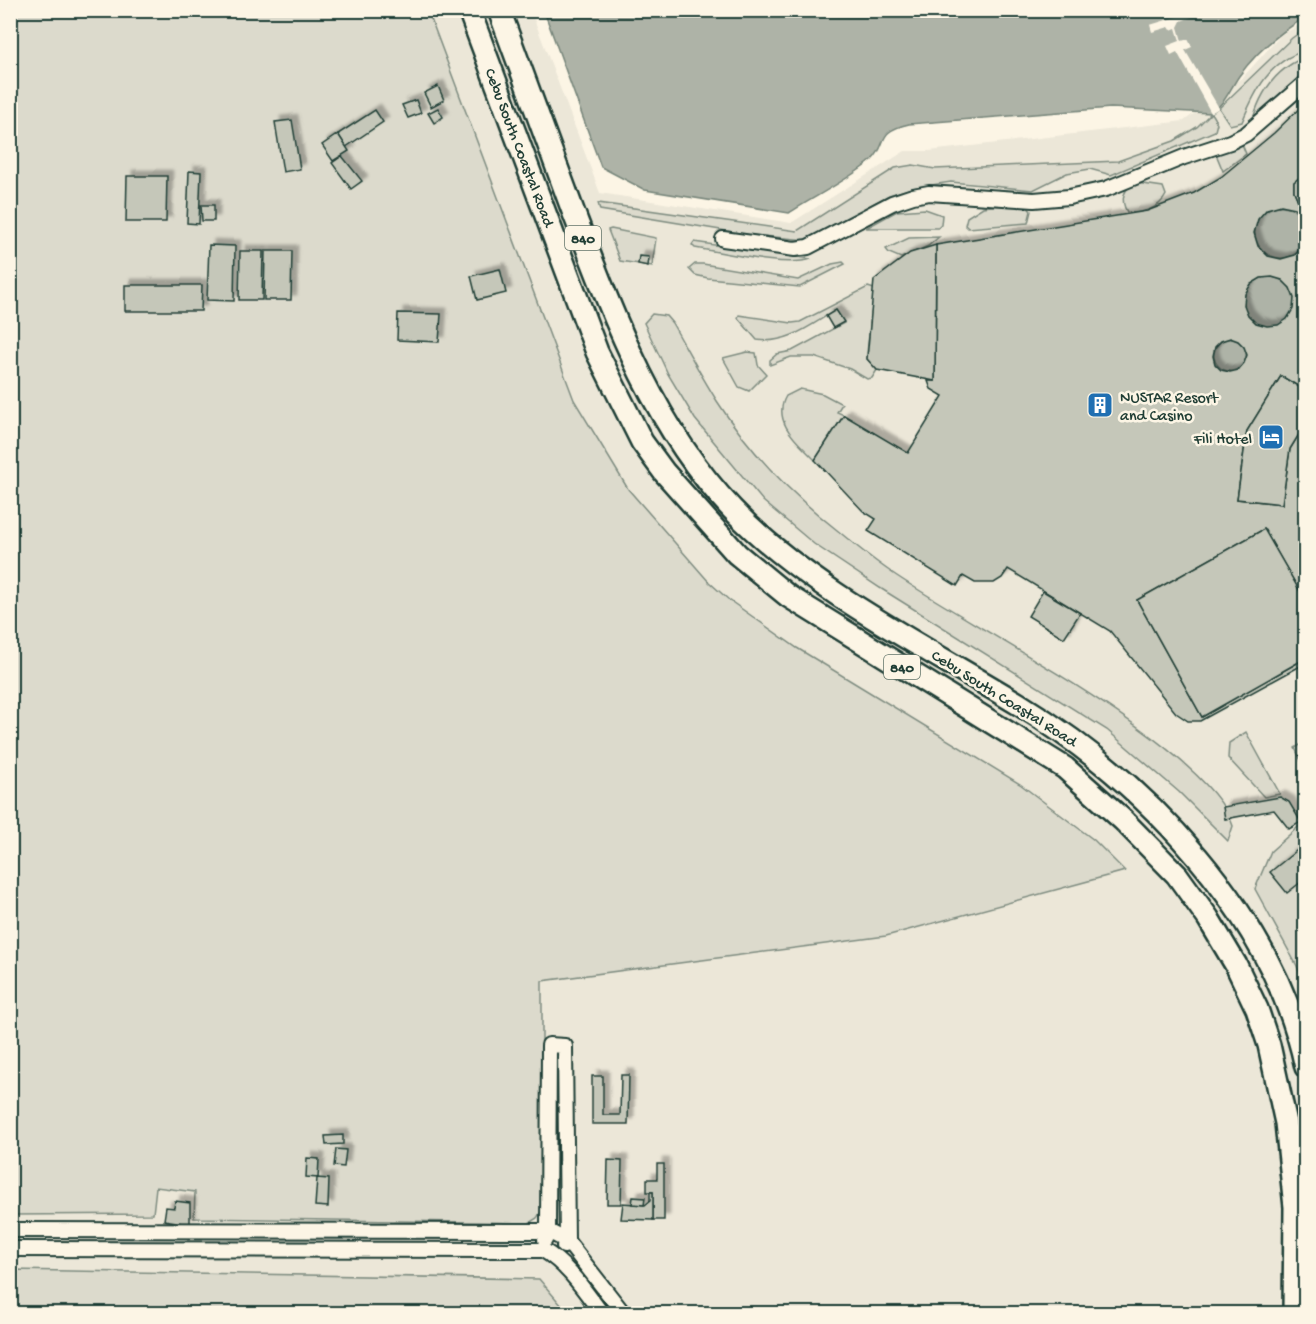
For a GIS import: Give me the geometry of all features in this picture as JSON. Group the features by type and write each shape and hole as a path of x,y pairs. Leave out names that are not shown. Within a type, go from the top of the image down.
{"highway":[{"name":"Cebu South Coastal Road","path":"469,10 597,352 642,442 671,482 737,554 788,596 1065,768 1123,820 1177,875 1208,918 1257,1008 1269,1046 1286,1123 1295,1207 1294,1314"},
{"name":"Cebu South Coastal Road","path":"499,10 624,341 668,426 709,481 732,509 807,572 860,609 1020,704 1082,745 1144,798 1234,904 1262,951 1284,996 1299,1035 1305,1067"}],"street":[{"path":"723,239 795,249 808,247 892,203 929,193 1034,200 1069,197 1106,189 1184,157 1230,142 1254,127 1305,82"},
{"path":"543,1250 548,1231 549,1045 565,1046 567,1241 556,1258"},
{"path":"10,1230 548,1231 567,1241 624,1314"},
{"path":"10,1249 543,1250 556,1258 602,1314"}],"shaded area":[{"path":"1305,10 1306,17 1287,29 1253,58 1224,101 1211,113 1111,108 909,124 898,127 887,134 877,154 864,167 789,213 645,190 601,167 544,11"},
{"path":"10,11 531,11 600,193 791,223 905,151 929,151 1184,121 1243,77 1281,35 1305,22 1305,1313 11,1313"},
{"path":"10,11 428,11 574,400 628,489 709,582 729,600 797,648 1020,784 1094,840 1125,871 886,936 542,981 542,1209 537,1218 529,1223 194,1218 195,1192 156,1187 153,1214 11,1215"},
{"path":"1305,29 1305,51 1293,55 1273,69 1258,88 1242,122 1230,125 1219,108 1292,38"},
{"path":"1305,57 1305,70 1269,108 1253,119 1261,99 1272,82 1287,67"},
{"path":"1211,113 1217,123 1215,131 1111,175 1090,169 1067,173 1033,190 951,182 912,188 889,195 807,240 751,235 600,210 598,203 797,231 895,168 913,165 935,169 1118,161 1174,141 1197,127"},
{"path":"1237,143 1242,144 1246,154 1223,171 1216,154"},
{"path":"1136,183 1163,187 1166,195 1150,210 1127,212 1124,195 1128,188"},
{"path":"1025,206 1031,211 1028,223 968,228 965,225 967,217 983,207"},
{"path":"1276,206 1286,206 1300,213 1307,232 1300,251 1286,258 1276,258 1266,254 1259,247 1255,237 1255,227 1259,217 1266,210"},
{"path":"925,209 942,215 941,225 938,228 866,228 897,211"},
{"path":"608,230 656,238 652,266 620,261"},
{"path":"939,237 928,246 901,258 889,253 886,249 909,238"},
{"path":"694,242 811,259 770,261 695,248 692,245"},
{"path":"843,262 845,264 800,287 708,278 695,275 689,269 695,264 703,264 798,280 832,264"},
{"path":"1269,277 1278,279 1289,288 1294,302 1292,311 1283,322 1269,327 1260,325 1249,316 1244,302 1246,293 1255,282"},
{"path":"868,287 874,289 867,353 867,359 877,370 872,378 867,379 850,369 814,357 791,357 770,365 770,360 777,354 792,351 844,323 836,310 799,332 768,341 757,340 738,318 739,315 792,323 800,322"},
{"path":"652,314 666,316 672,323 729,419 772,471 803,502 891,572 1081,688 1134,724 1180,760 1214,794 1233,826 1228,841 1179,792 1107,730 880,588 814,544 763,501 695,419 668,374 644,323"},
{"path":"1230,339 1242,343 1246,355 1242,367 1230,371 1218,367 1214,355 1218,343"},
{"path":"747,352 756,353 758,365 766,374 749,391 739,387 723,358"},
{"path":"800,389 823,394 842,404 837,412 844,415 815,460 789,431 782,415 782,406 786,396"},
{"path":"1246,732 1280,794 1264,797 1228,758 1229,743"},
{"path":"1305,742 1305,769 1295,748"},
{"path":"1305,821 1305,989 1297,966 1255,889 1271,851"},
{"path":"11,1270 539,1279 568,1313 11,1313"}],"pier":[{"path":"1196,11 1197,15 1181,21 1178,27 1182,41 1188,39 1192,47 1185,50 1219,108 1211,113 1177,52 1171,55 1167,46 1180,41 1176,28 1171,30 1169,27 1152,32 1150,25"}],"building":[{"path":"438,86 444,100 431,107 424,93"},
{"path":"416,100 421,113 408,118 402,105"},
{"name":"NUSTAR Resort and Casino","path":"1306,102 1306,172 1294,182 1294,191 1306,222 1295,208 1281,205 1267,209 1258,219 1254,233 1258,246 1268,256 1281,259 1295,255 1306,242 1306,391 1281,376 1247,431 1237,499 1282,504 1290,449 1306,423 1306,468 1299,547 1306,563 1306,602 1264,529 1137,600 1202,717 1306,658 1306,663 1200,721 1188,721 1176,713 1110,631 1008,569 1002,578 994,583 975,583 963,576 957,586 868,531 876,519 863,511 815,460 844,415 908,453 943,396 931,389 928,381 935,381 936,245 1147,211 1194,193 1221,177 1274,133","holes":["1272,277 1282,280 1290,288 1294,298 1293,309 1287,319 1278,325 1267,326 1256,323 1248,315 1244,305 1245,294 1251,284 1261,278","1230,338 1238,341 1244,347 1247,355 1238,370 1230,372 1221,370 1215,364 1213,356 1215,347 1221,341"]},
{"path":"438,108 443,117 434,123 428,113"},
{"path":"375,110 383,122 346,147 338,134"},
{"path":"292,120 300,169 283,172 275,122"},
{"path":"338,134 349,151 333,161 322,145"},
{"path":"342,156 362,181 351,189 332,163"},
{"path":"189,171 201,172 199,224 187,223"},
{"path":"1306,172 1306,219 1294,191 1294,182"},
{"path":"127,176 167,176 166,222 126,222"},
{"path":"201,205 214,205 214,221 202,221"},
{"path":"209,245 235,246 234,301 207,300"},
{"path":"936,245 935,381 877,370 867,359 874,280 910,253"},
{"path":"240,251 263,251 262,300 239,300"},
{"path":"265,251 292,251 291,300 264,300"},
{"path":"639,256 649,257 648,266 638,264"},
{"path":"500,269 506,293 477,300 471,276"},
{"path":"125,285 202,285 201,311 125,311"},
{"path":"836,310 844,322 833,328 826,316"},
{"path":"398,313 441,314 439,342 397,340"},
{"name":"Fili Hotel","path":"1281,376 1306,391 1306,423 1290,449 1282,504 1237,499 1247,431"},
{"path":"1264,529 1306,602 1306,658 1202,717 1137,600"},
{"path":"1043,591 1080,613 1064,638 1028,616"},
{"path":"1280,797 1289,802 1301,822 1289,829 1274,810 1225,819 1223,807"},
{"path":"1306,843 1306,878 1287,893 1270,872"},
{"path":"621,1075 629,1075 628,1124 592,1124 592,1076 603,1076 603,1115 620,1115"},
{"path":"343,1135 343,1144 326,1145 325,1136"},
{"path":"336,1149 346,1150 344,1167 334,1166"},
{"path":"307,1158 319,1159 318,1178 306,1177"},
{"path":"608,1160 622,1161 621,1204 607,1204"},
{"path":"657,1164 664,1164 664,1220 653,1220 653,1192 647,1192 647,1179 657,1179"},
{"path":"317,1178 329,1179 328,1207 315,1206"},
{"path":"650,1192 653,1192 653,1220 621,1219 623,1203 645,1205 650,1201"},
{"path":"633,1197 645,1198 644,1205 632,1204"},
{"path":"175,1201 190,1203 190,1224 164,1220 166,1207 174,1208"}],"place":[{"name":"NUSTAR Resort and Casino","path":"1100,405"},
{"name":"Fili Hotel","path":"1271,437"}]}
